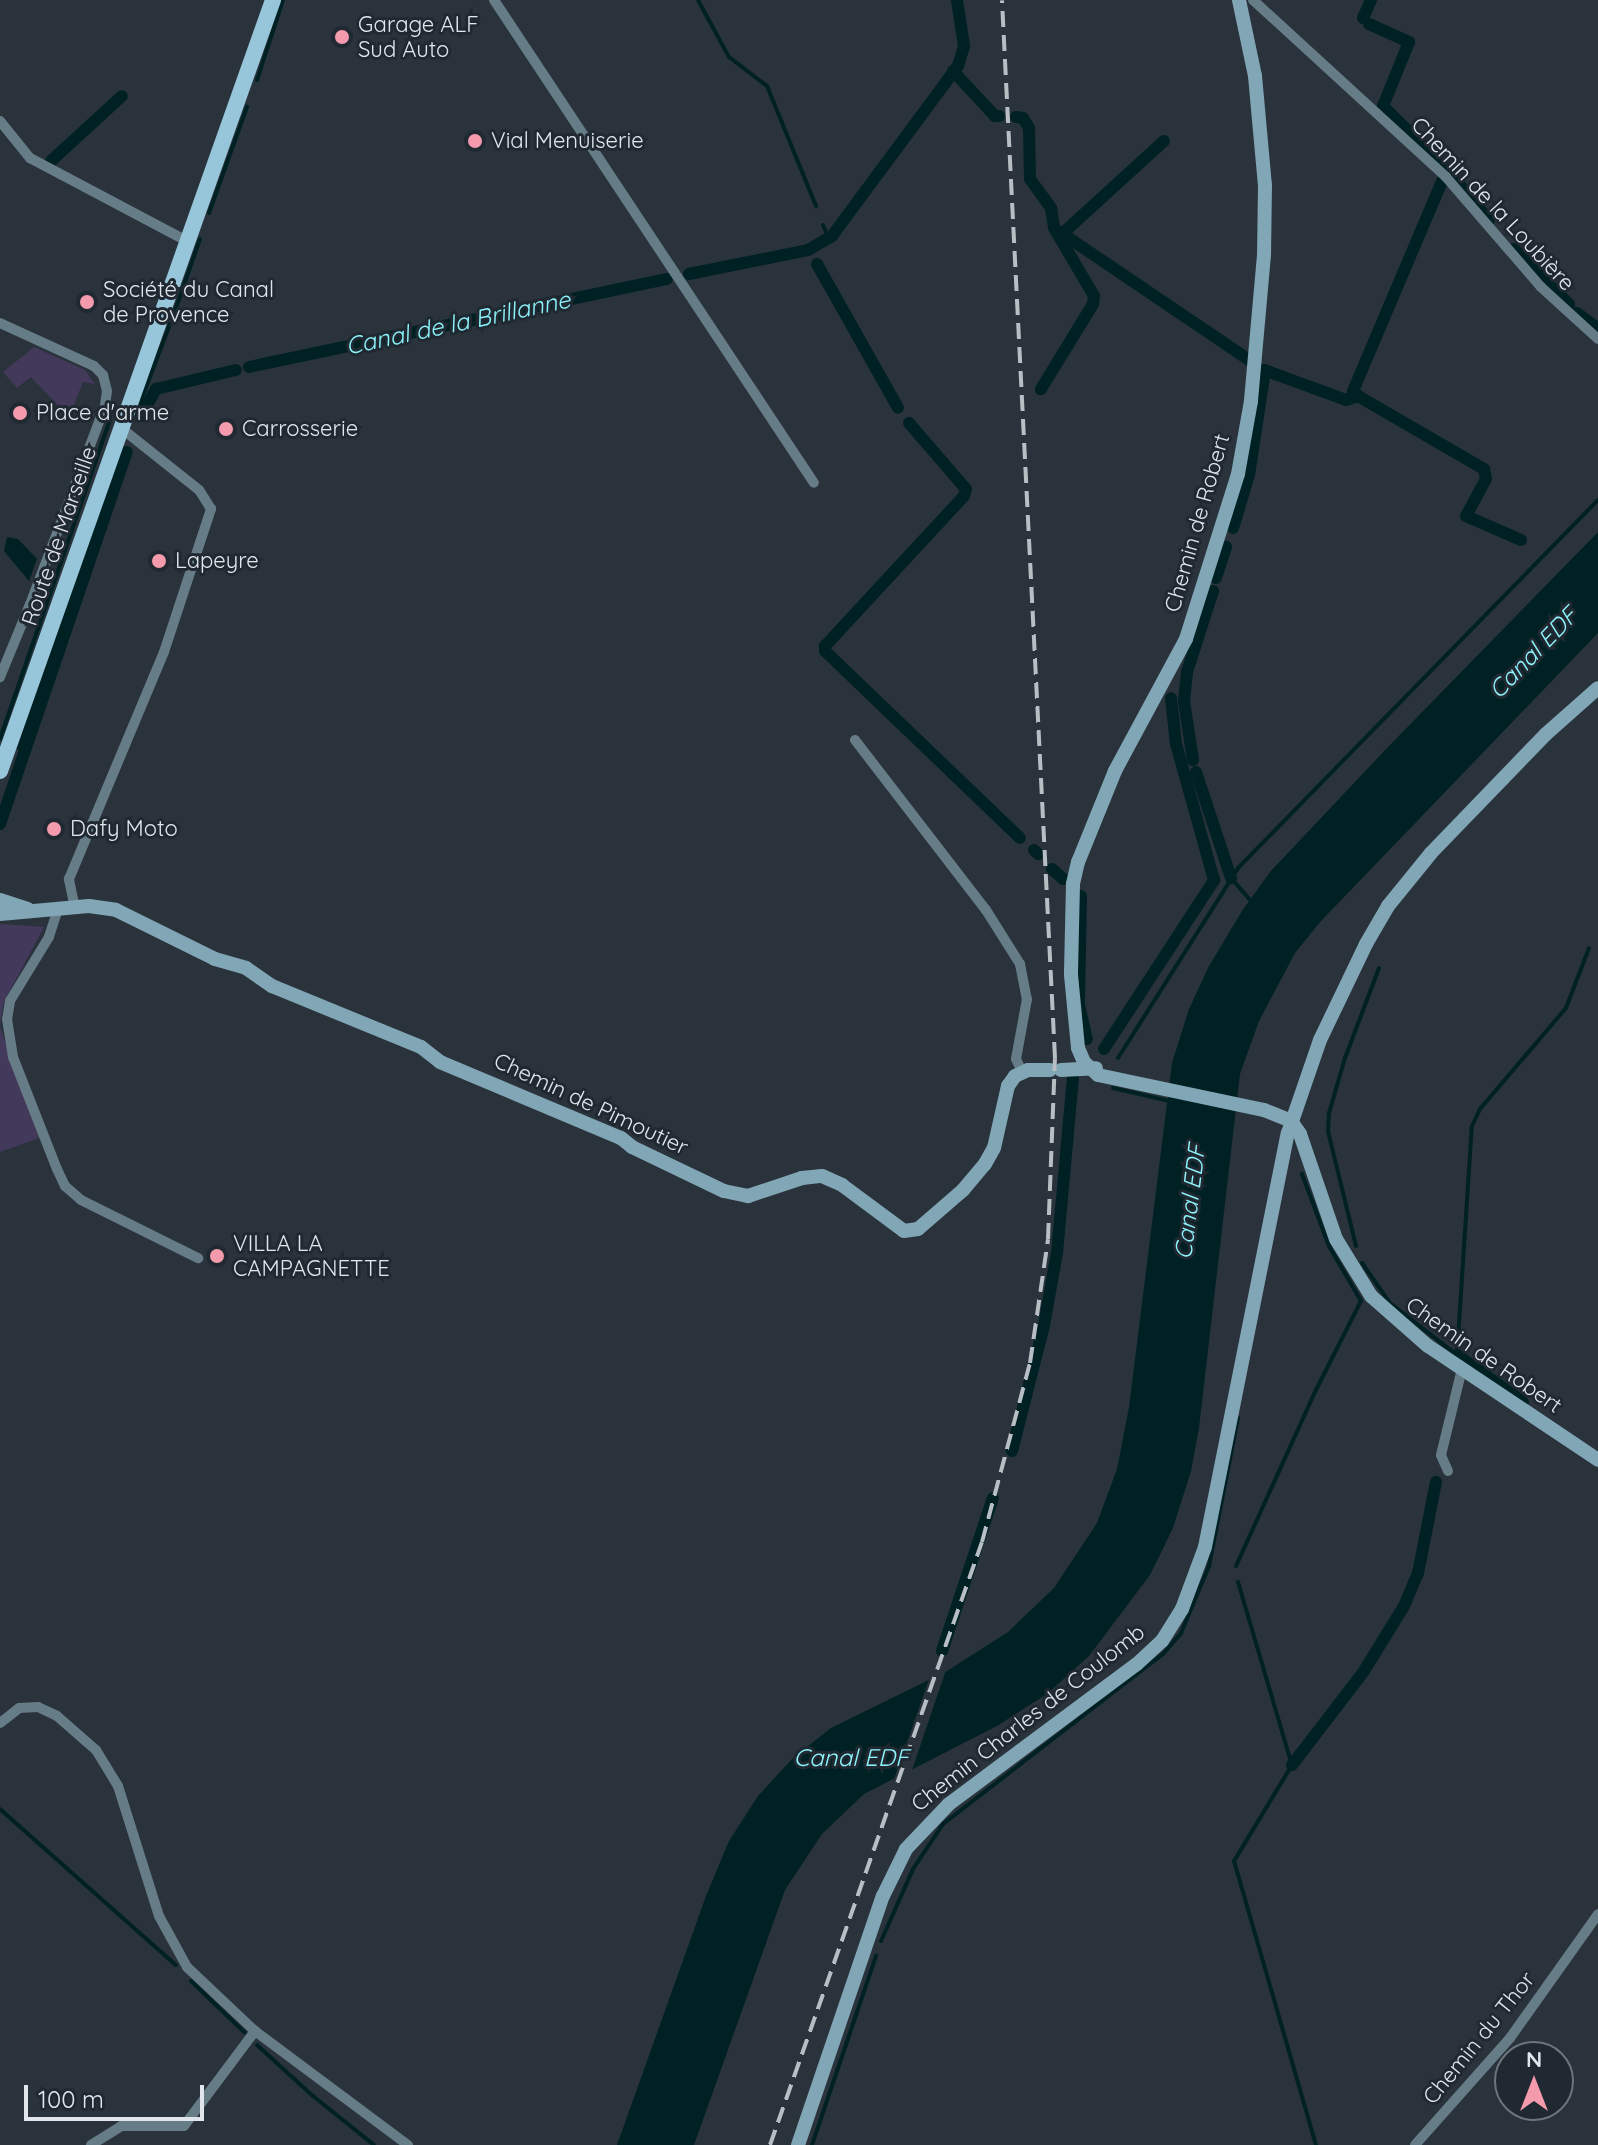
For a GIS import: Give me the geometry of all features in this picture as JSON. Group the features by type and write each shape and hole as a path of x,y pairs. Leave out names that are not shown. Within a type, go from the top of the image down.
{"main road":[{"name":"Route de Marseille","path":"0,771 273,0"}],"street":[{"path":"494,0 814,483"},
{"name":"Chemin de Robert","path":"1090,1062 1078,1048 1071,975 1073,884 1078,862 1103,795 1177,660 1196,611 1238,474 1251,401 1264,255 1265,185 1255,76 1239,0"},
{"name":"Chemin de la Loubière","path":"1253,0 1446,177 1541,287 1598,339"},
{"path":"0,121 30,158 187,241"},
{"path":"0,323 90,364 103,375 107,391 105,406 0,677"},
{"path":"75,908 69,879 164,652 211,509 199,490 121,428"},
{"name":"Chemin Charles de Coulomb","path":"798,2145 883,1896 906,1849 949,1804 1137,1664 1162,1641 1182,1609 1205,1547 1278,1172 1291,1121 1343,986 1388,906 1465,816 1546,734 1598,688"},
{"path":"855,740 977,898 1017,957 1027,999 1016,1059 1022,1072 1055,1070 1090,1062 1127,1081"},
{"name":"Chemin de Pimoutier","path":"0,900 36,912"},
{"name":"Chemin de Pimoutier","path":"0,914 57,912 98,906 134,918 215,959 251,970 263,982 421,1047 440,1062 621,1138 632,1147 724,1191 748,1196 802,1178 822,1176 842,1185 904,1231 918,1229 963,1190 985,1164 994,1148 1008,1086 1022,1072"},
{"path":"57,912 49,937 10,1001 7,1023 13,1057 65,1186 105,1214 198,1258"},
{"path":"1090,1062 1098,1075 1264,1110 1291,1121"},
{"name":"Chemin de Robert","path":"1291,1121 1300,1134 1336,1239 1357,1278 1388,1313 1462,1369 1598,1460"},
{"path":"1278,1172 1295,1158 1309,1160"},
{"path":"1448,1471 1441,1455 1462,1369"},
{"path":"0,1723 19,1708 38,1707 66,1723 102,1756 118,1786 159,1916 192,1974 255,2031 408,2145"},
{"name":"Chemin du Thor","path":"1415,2145 1510,2038 1598,1914"},
{"path":"91,2145 121,2126 178,2126 190,2122 255,2031"}],"shaded area":[{"path":"34,347 85,370 95,384 83,382 69,417 31,377 17,388 3,372"},
{"path":"0,924 44,927 4,1002 0,1024"},
{"path":"0,1027 39,1138 0,1152"}],"water":[{"name":"Canal EDF","path":"1598,532 1598,633 1321,921 1295,953 1259,1021 1240,1074 1199,1428 1191,1471 1173,1528 1150,1575 1089,1656 1047,1694 997,1726 864,1794 822,1834 785,1890 694,2145 617,2145 706,1896 729,1841 758,1796 792,1759 831,1728 947,1671 1008,1632 1054,1588 1097,1523 1117,1469 1129,1407 1172,1063 1189,1009 1209,966 1242,911 1270,872"},
{"path":"7,537 18,539 37,559 29,581 4,551"}],"pier":[{"path":"947,1667 911,1773 893,1782 931,1674"}],"waterway":[{"path":"257,80 283,0"},
{"path":"698,0 729,57 767,86 816,206"},
{"name":"Canal de la Brillanne","path":"689,274 808,250 832,236 958,66 964,46 957,0"},
{"path":"1363,18 1371,0"},
{"path":"1369,24 1409,42 1383,106 1448,171 1489,220"},
{"path":"953,71 995,116 999,116"},
{"path":"51,161 122,96"},
{"path":"209,213 247,107"},
{"path":"1016,117 1023,118 1029,128 1030,179 1051,208 1054,228 1094,296 1093,304 1041,389"},
{"path":"1062,234 1164,141"},
{"path":"1358,396 1353,391 1442,181"},
{"path":"823,225 829,239"},
{"path":"1060,232 1252,362"},
{"path":"174,314 200,239"},
{"path":"1514,249 1569,304"},
{"path":"817,264 898,408"},
{"name":"Canal de la Brillanne","path":"249,367 667,279"},
{"path":"1577,313 1598,329"},
{"path":"137,411 170,324"},
{"name":"Canal de la Brillanne","path":"141,416 156,389 236,370"},
{"path":"1264,370 1346,400 1358,396 1484,469 1486,479 1466,516 1521,540"},
{"path":"1233,528 1249,475 1265,370"},
{"path":"0,739 110,420"},
{"path":"909,423 966,489 964,496 825,646 825,651 1020,838"},
{"name":"Canal de la Brillanne","path":"0,824 127,452"},
{"path":"25,751 19,748 122,454"},
{"path":"1118,1058 1238,868 1598,500"},
{"path":"1216,578 1226,547"},
{"path":"1193,760 1184,701 1187,672 1213,591"},
{"path":"1104,1049 1214,880 1176,744 1171,698"},
{"path":"1196,772 1231,878"},
{"path":"1034,850 1038,854"},
{"path":"1052,869 1063,879"},
{"path":"1231,878 1250,900"},
{"path":"1081,896 1079,1005 1087,1039"},
{"path":"1457,1355 1472,1126 1480,1109 1566,1008 1589,948"},
{"path":"1356,1246 1328,1131 1329,1113 1345,1058 1379,968"},
{"path":"1012,1451 1044,1325 1057,1253 1073,1078"},
{"path":"1113,1088 1169,1101"},
{"path":"1236,1566 1315,1392 1361,1301 1329,1246 1302,1174"},
{"path":"1362,1263 1390,1303 1457,1355"},
{"path":"1457,1355 1523,1402"},
{"path":"881,1941 913,1869 943,1824 1163,1654 1181,1633 1209,1566 1238,1418"},
{"path":"1292,1765 1364,1671 1404,1606 1418,1573 1436,1482"},
{"path":"942,1651 993,1498"},
{"path":"1238,1582 1292,1765 1234,1861 1316,2145"},
{"path":"0,1809 176,1965"},
{"path":"812,2145 876,1956"},
{"path":"191,1981 244,2032"},
{"path":"257,2045 374,2145"}],"railway":[{"path":"770,2145 982,1542 1030,1363 1048,1239 1055,1058 1002,0"}],"place":[{"name":"Garage ALF Sud Auto","path":"342,37"},
{"name":"Vial Menuiserie","path":"475,141"},
{"name":"Société du Canal de Provence","path":"87,302"},
{"name":"Place d'arme","path":"20,413"},
{"name":"Carrosserie","path":"226,429"},
{"name":"Lapeyre","path":"159,561"},
{"name":"Dafy Moto","path":"54,829"},
{"name":"VILLA LA CAMPAGNETTE","path":"217,1256"}]}
